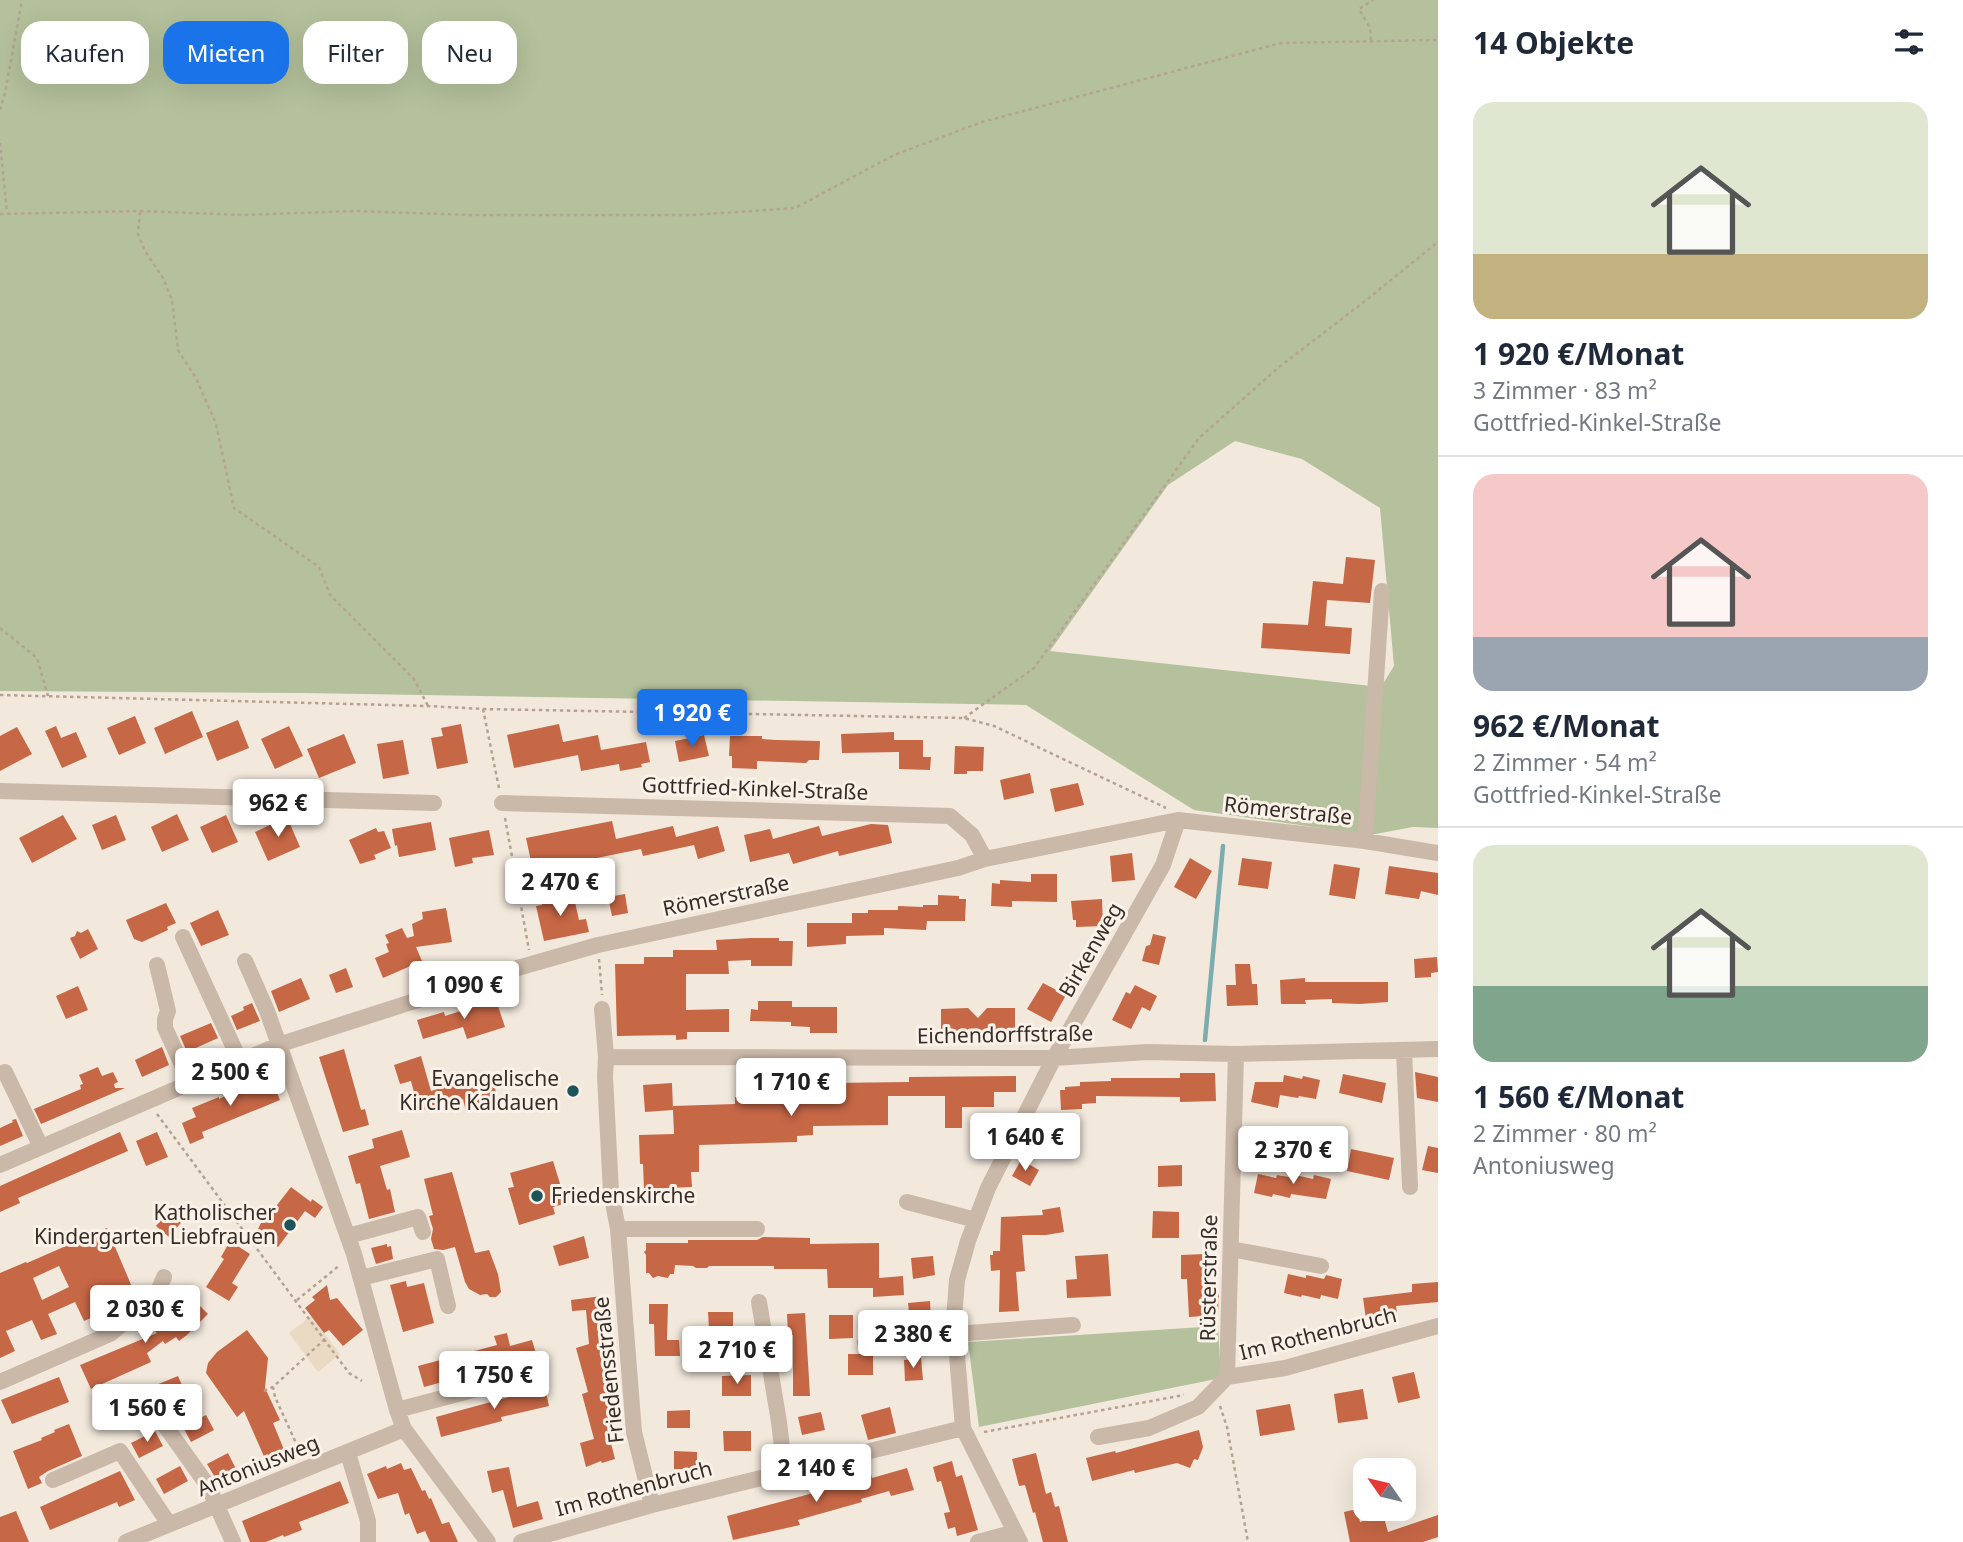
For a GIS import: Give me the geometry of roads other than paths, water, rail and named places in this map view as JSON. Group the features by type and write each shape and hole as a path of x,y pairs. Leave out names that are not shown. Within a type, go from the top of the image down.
{"street":[{"name":"Römerstraße","path":"1366,841 1382,592"},
{"path":"0,791 434,803"},
{"name":"Gottfried-Kinkel-Straße","path":"502,803 950,816 972,835 985,859"},
{"name":"Römerstraße","path":"0,1165 278,1045 514,969 598,946 985,859 1178,820 1366,841 1438,853"},
{"name":"Birkenweg","path":"978,1542 1018,1537 965,1432 955,1338 957,1280 988,1188 1054,1058 1163,865 1178,820"},
{"path":"183,937 240,1061"},
{"path":"245,961 267,1011 348,1236 404,1429 488,1542"},
{"path":"158,965 168,1011 165,1027 190,1082"},
{"name":"Friedensstraße","path":"603,1009 611,1192 618,1229 634,1432 652,1505"},
{"name":"Eichendorffstraße","path":"606,1057 1054,1058 1147,1052 1236,1054 1438,1049"},
{"path":"1404,1051 1410,1187"},
{"name":"Rüsterstraße","path":"1227,1377 1236,1054"},
{"path":"5,1072 41,1147"},
{"path":"907,1202 976,1220"},
{"path":"348,1236 418,1217 422,1232"},
{"path":"618,1229 757,1229"},
{"path":"1231,1249 1321,1266"},
{"path":"361,1279 437,1259 448,1306"},
{"path":"0,1382 110,1334 156,1296 164,1277"},
{"path":"759,1302 785,1472"},
{"path":"865,1342 955,1338 1073,1325"},
{"name":"Im Rothenbruch","path":"1098,1437 1149,1428 1198,1407 1227,1377 1285,1368 1438,1326"},
{"path":"397,1410 496,1384"},
{"path":"160,1420 208,1486 233,1542"},
{"name":"Antoniusweg","path":"126,1542 404,1429"},
{"name":"Im Rothenbruch","path":"521,1542 652,1505 785,1472 965,1432"},
{"path":"53,1480 120,1451 169,1524"},
{"path":"348,1453 368,1521 368,1542"}],"waterway":[{"path":"1205,1040 1223,846"}],"place":[{"name":"Evangelische Kirche Kaldauen","path":"573,1091"},
{"name":"Friedenskirche","path":"537,1196"},
{"name":"Katholischer Kindergarten Liebfrauen","path":"290,1225"}]}
